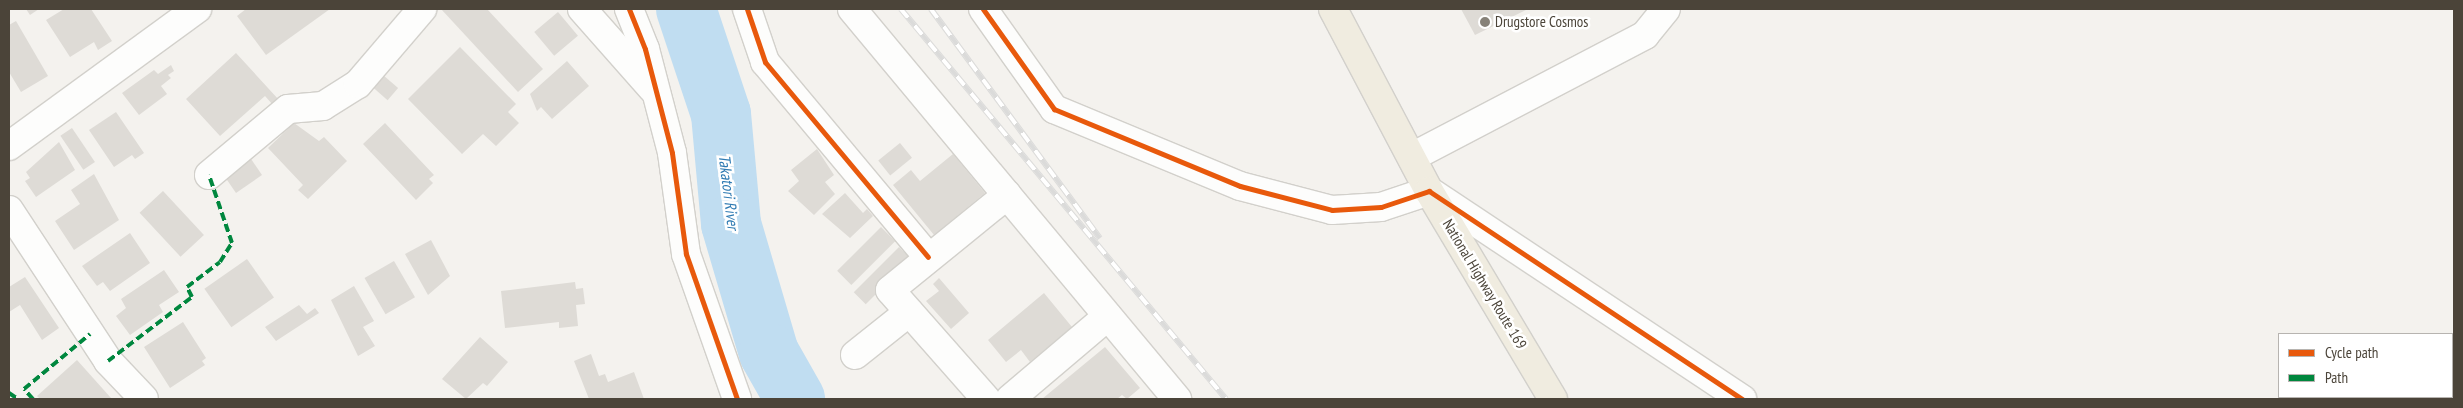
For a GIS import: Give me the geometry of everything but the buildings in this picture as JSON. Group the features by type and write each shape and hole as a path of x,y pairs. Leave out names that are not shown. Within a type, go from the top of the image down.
{"highway":[{"name":"National Highway Route 169","path":"1334,9 1429,190 1553,399"}],"street":[{"path":"9,146 197,9"},
{"path":"209,175 288,109 323,106 358,84 422,9"},
{"path":"582,9 658,94"},
{"path":"629,9 658,94 672,153 686,254 737,399"},
{"path":"747,9 765,62 928,258"},
{"path":"852,9 1108,316 1167,396"},
{"path":"983,9 1054,109 1240,186 1332,210 1381,207 1429,190 1742,399"},
{"path":"1412,157 1645,35 1666,9"},
{"path":"986,399 890,290 1006,195"},
{"path":"9,210 108,360 144,399"},
{"path":"856,355 909,312"},
{"path":"1010,399 1108,316"}],"waterway":[{"name":"Takatori River","path":"686,9 721,114 731,224 769,353 795,399"}],"railway":[{"path":"901,9 1226,399"},
{"path":"931,9 1100,238"}],"marked path":[{"path":"108,361 192,297 187,287 220,262 232,243 209,175"},
{"path":"33,399 24,389 90,334"},
{"path":"9,393 18,399"}],"cycle path":[{"path":"629,9 645,49 672,153 686,254 737,399"},
{"path":"747,9 765,62 928,257"},
{"path":"983,9 1054,109 1240,186 1332,210 1381,207 1429,191 1742,399"}],"place":[{"name":"Drugstore Cosmos","path":"1485,22"}]}
